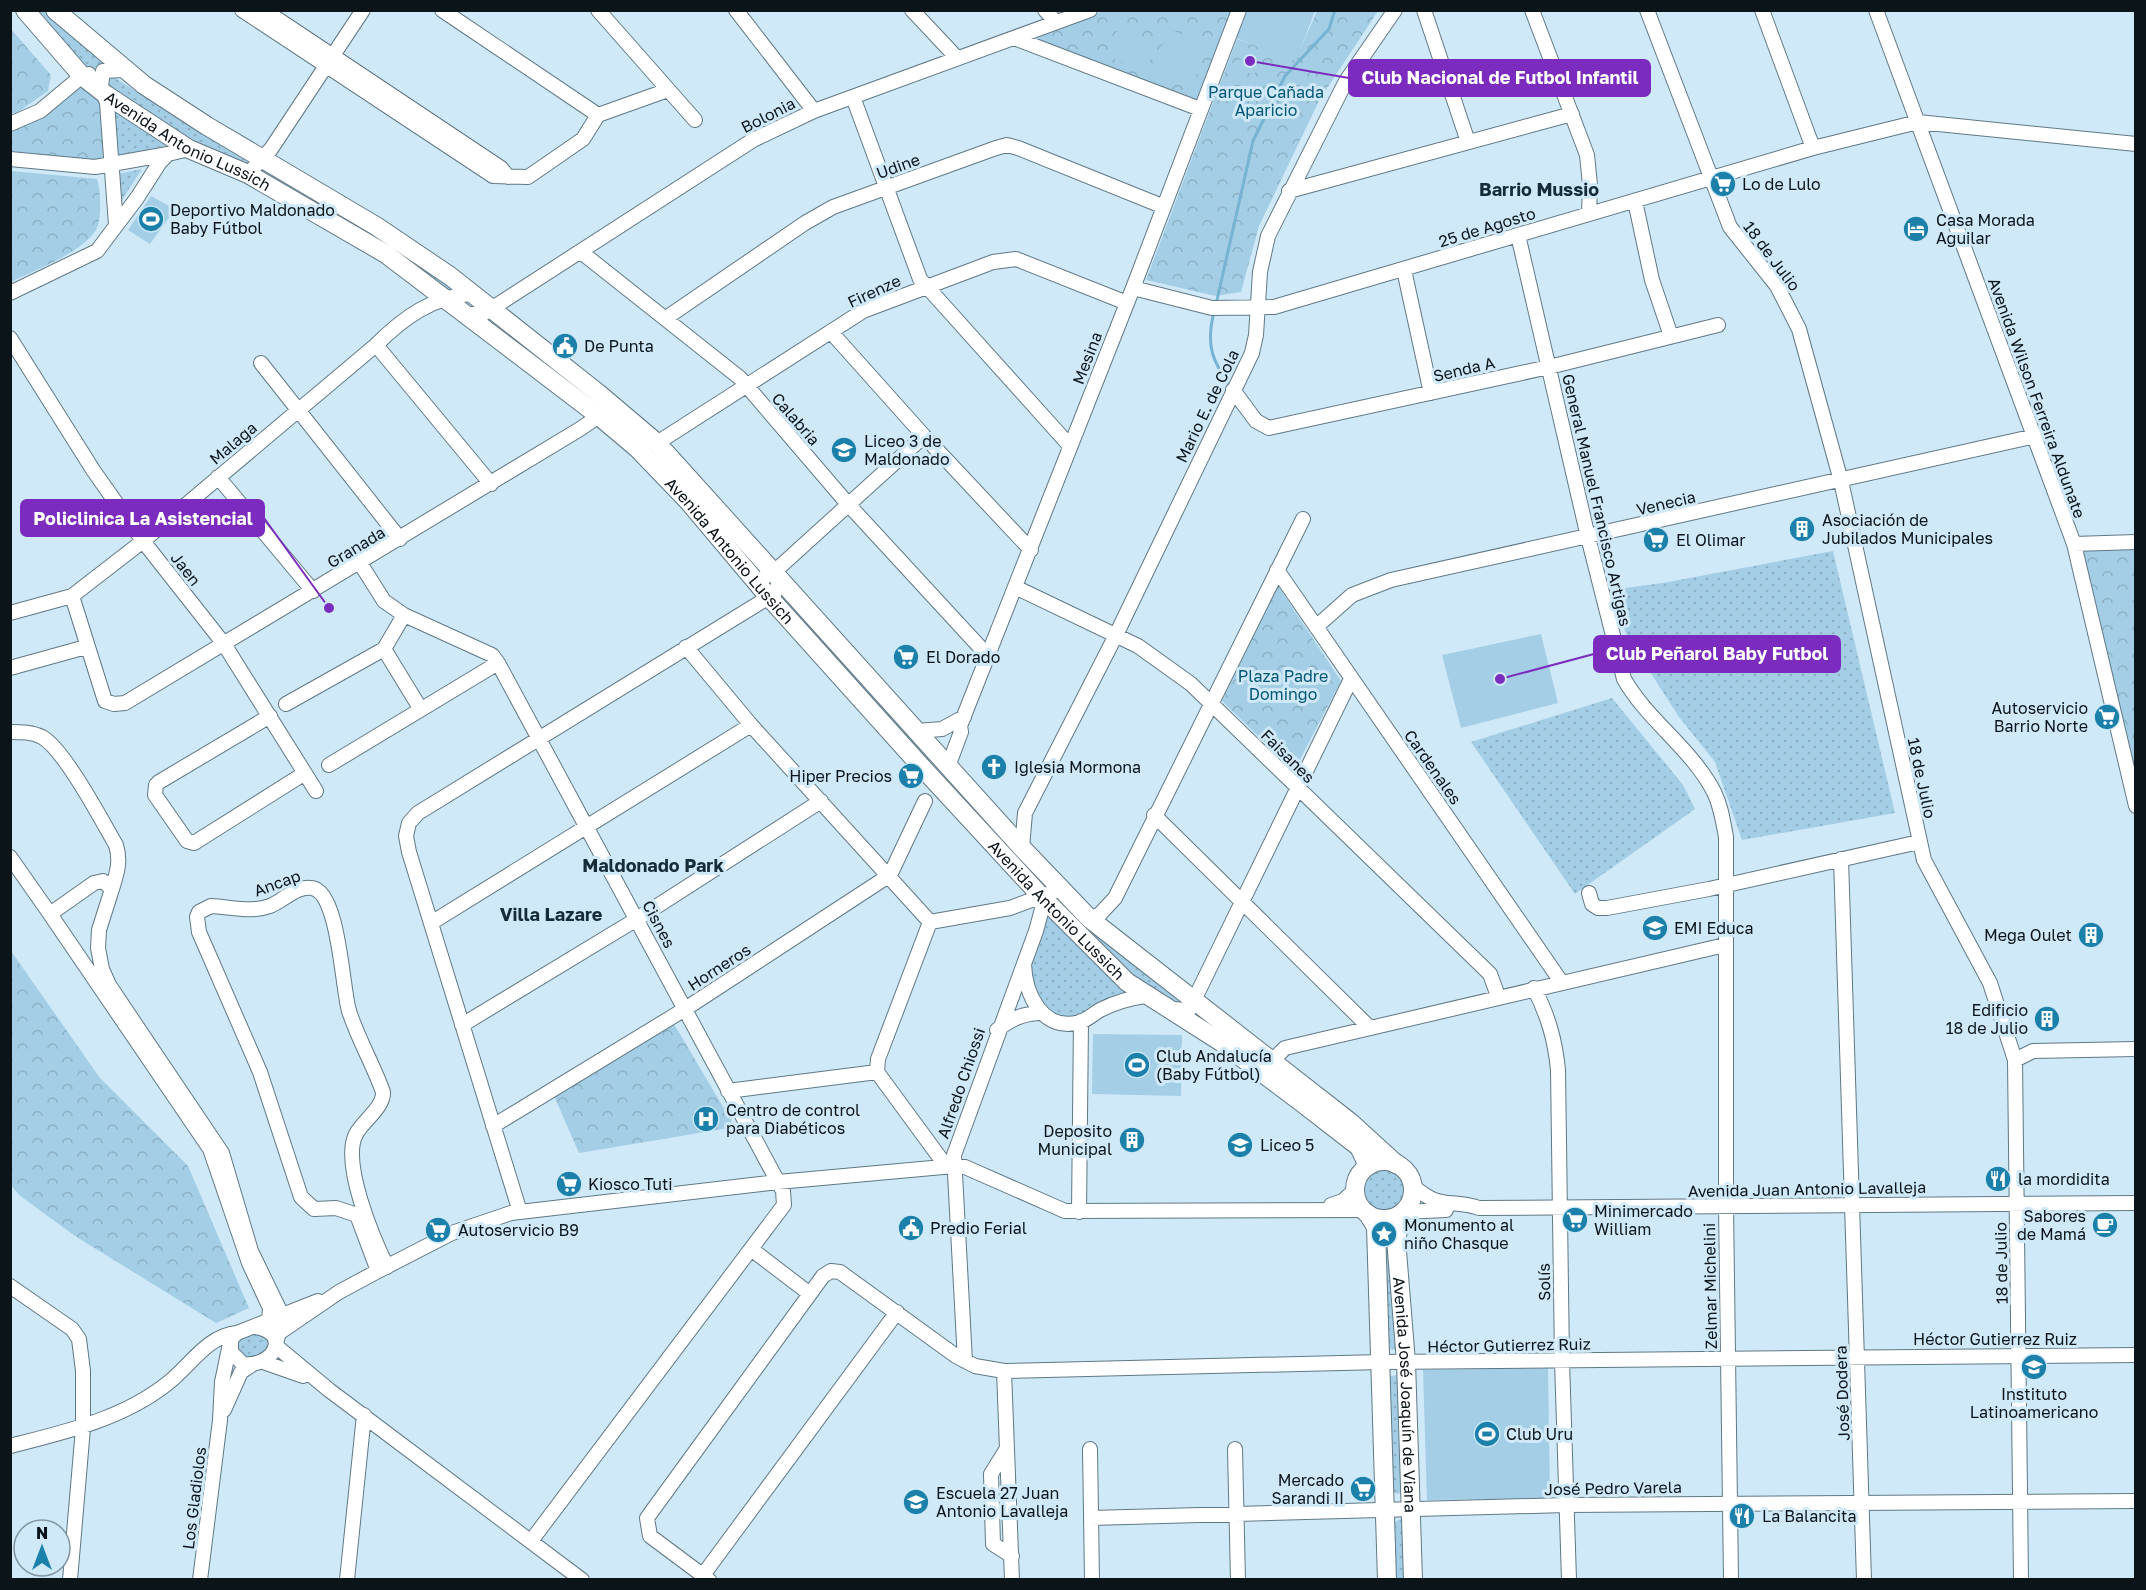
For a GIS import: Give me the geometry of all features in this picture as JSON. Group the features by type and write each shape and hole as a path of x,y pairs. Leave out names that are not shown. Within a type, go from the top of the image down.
{"main road":[{"name":"Avenida Antonio Lussich","path":"25,10 82,76 105,94 189,149 248,174 386,254 598,416 638,450 688,501 764,591 1040,895 1126,982 1221,1042 1340,1132 1359,1147 1368,1167"},
{"name":"Avenida Antonio Lussich","path":"55,10 124,70 207,126 263,157 376,226 472,294 598,393 657,443 1022,848 1090,919 1195,1003 1272,1060 1396,1164"},
{"path":"1377,1162 1396,1164 1404,1169 1413,1186 1411,1202 1403,1212 1390,1218 1366,1212 1356,1189 1361,1173 1377,1162"},
{"name":"Avenida José Joaquín de Viana","path":"1366,1212 1376,1227 1387,1580"},
{"name":"Avenida José Joaquín de Viana","path":"1403,1212 1396,1239 1406,1362 1413,1580"}],"street":[{"path":"242,10 328,60 501,168 508,177 528,177 551,162 583,139 598,115 668,90"},
{"path":"264,10 328,60"},
{"path":"248,174 263,157 363,10"},
{"path":"442,10 598,115"},
{"path":"598,10 695,120"},
{"path":"736,10 814,111"},
{"path":"912,10 957,58"},
{"path":"1045,10 1056,22"},
{"name":"Bolonia","path":"491,309 753,140 814,111 1090,10"},
{"name":"Mesina","path":"931,776 945,760 961,732 962,721 1031,550 1239,10"},
{"name":"Mario E. de Cola","path":"1022,848 1025,813 1116,635 1252,353 1256,335 1260,272 1268,236 1346,81 1395,10"},
{"path":"1424,10 1468,142"},
{"path":"1532,10 1587,155 1590,185 1589,214"},
{"name":"18 de Julio","path":"1647,10 1730,227 1777,286 1793,316 1841,481 1919,842 1932,876 1990,983 2015,1060 2021,1580"},
{"path":"1762,10 1813,148"},
{"name":"Avenida Wilson Ferreira Aldunate","path":"1876,10 2074,544 2136,806"},
{"path":"1014,38 1200,109"},
{"path":"10,124 40,111 82,76 124,70"},
{"path":"103,72 101,86 105,94 116,225"},
{"path":"853,97 920,279 1070,446"},
{"path":"1289,191 1572,114"},
{"name":"25 de Agosto","path":"1133,288 1212,308 1274,307 1813,148 1918,122 2136,144"},
{"name":"Udine","path":"666,318 805,223 833,207 1007,146 1162,206"},
{"path":"10,159 95,167 189,149"},
{"path":"10,293 97,251 168,154"},
{"path":"1635,201 1652,280 1671,336"},
{"name":"General Manuel Francisco Artigas","path":"1518,235 1588,537 1624,679 1634,696 1702,774 1721,810 1726,837 1727,884"},
{"name":"Calabria","path":"581,252 740,378 847,503 989,657"},
{"name":"Firenze","path":"657,443 863,311 993,262 1016,259 1126,303"},
{"path":"1404,270 1431,393"},
{"name":"Malaga","path":"10,613 72,596 298,411 402,320 445,299 472,294"},
{"path":"465,314 483,314 491,309"},
{"name":"Senda A","path":"1233,390 1256,421 1269,428 1549,367 1718,325"},
{"path":"831,332 1031,550"},
{"name":"Jaen","path":"10,338 93,470 142,541 224,644 316,791"},
{"path":"376,345 491,484"},
{"path":"261,363 400,539"},
{"path":"598,393 598,416"},
{"name":"Granada","path":"86,647 105,701 114,704 125,703 491,484 598,416"},
{"path":"520,1212 406,836 409,823 418,813 539,736 686,647 764,591 778,589 777,575 847,503 924,436"},
{"name":"Venecia","path":"1316,627 1352,595 1391,580 2035,436"},
{"path":"218,477 313,591"},
{"path":"1090,919 1101,914 1114,898 1303,519"},
{"path":"2074,544 2136,542"},
{"path":"329,765 498,663 492,655 404,615 384,601 360,563"},
{"name":"Cardenales","path":"1277,570 1562,983"},
{"name":"Faisanes","path":"1015,587 1116,635 1158,658 1210,702 1490,974 1498,996"},
{"path":"10,668 86,647 72,596"},
{"path":"286,704 384,650 404,615"},
{"path":"686,647 751,725 930,921"},
{"path":"384,650 420,708"},
{"name":"Cisnes","path":"498,663 778,1182"},
{"path":"1169,1008 1189,1010 1195,1003 1351,679"},
{"path":"270,716 159,782 156,785 155,795 187,841 194,843 305,773"},
{"path":"917,731 942,729 962,721"},
{"path":"431,923 751,725"},
{"path":"10,732 27,732 45,738 66,764 116,845 120,857 112,889 104,908 98,948 109,985 222,1153 251,1251 276,1318 277,1341 272,1355 258,1363"},
{"path":"462,1025 637,919 821,801"},
{"path":"890,875 925,801"},
{"path":"997,819 1012,819 1025,813"},
{"path":"1154,815 1369,1027"},
{"path":"1589,893 1592,904 1598,908 1606,908 1919,842"},
{"path":"10,857 210,1149 249,1263 276,1318"},
{"name":"José Dodera","path":"1841,859 1864,1580"},
{"name":"Horneros","path":"493,1126 685,1008 890,875"},
{"path":"50,914 94,883 103,881 112,889"},
{"name":"Zelmar Michelini","path":"1727,884 1725,945 1726,1206 1731,1580"},
{"name":"Ancap","path":"362,1214 336,1208 314,1209 301,1197 260,1072 199,932 197,917 205,908 211,906 258,909 270,906 305,888 316,889 325,897 339,944 348,1008 382,1092 382,1101 356,1134 351,1152 362,1214 383,1269"},
{"path":"930,921 1010,908 1061,889"},
{"name":"Alfredo Chiossi","path":"965,1361 950,1166 997,1030 1036,931 1042,909 1040,895"},
{"path":"1010,908 1026,912 1036,931"},
{"path":"930,921 878,1059 878,1072 950,1166"},
{"path":"80,957 84,947 88,945 98,948"},
{"path":"1272,1060 1285,1048 1498,996 1725,945"},
{"path":"1023,962 1027,988 1039,1013"},
{"name":"Solís","path":"1534,988 1550,1019 1555,1038 1569,1580"},
{"path":"997,1030 1024,1014 1039,1013 1062,1022 1081,1021 1117,1003 1145,996"},
{"path":"1079,1212 1081,1021"},
{"path":"2015,1060 2033,1051 2136,1049"},
{"path":"728,1091 878,1072"},
{"path":"10,1446 83,1428 142,1400 175,1378 220,1336 234,1336 339,1292 452,1233 480,1222 520,1212 778,1182 950,1166 965,1167 1065,1211 1079,1212 1299,1210 1343,1202 1356,1189"},
{"path":"531,1541 784,1205 783,1191 778,1182"},
{"name":"Avenida Juan Antonio Lavalleja","path":"1413,1186 1433,1201 1479,1208"},
{"name":"Avenida Juan Antonio Lavalleja","path":"1403,1212 1479,1208 2136,1203"},
{"path":"1299,1210 1304,1212 1356,1208 1366,1212"},
{"path":"751,1249 810,1294 647,1518 650,1536 706,1577 897,1312"},
{"name":"Héctor Gutierrez Ruiz","path":"810,1294 823,1276 831,1271 840,1272 965,1361 1004,1371 1382,1362 2136,1355"},
{"path":"10,1287 72,1329 79,1339 83,1371 83,1428 70,1580"},
{"path":"277,1341 339,1292"},
{"path":"256,1327 267,1331 329,1390"},
{"path":"234,1336 231,1352 238,1361 296,1372 329,1390 582,1580"},
{"name":"Los Gladiolos","path":"200,1580 220,1420 222,1382 234,1336"},
{"name":"Los Gladiolos","path":"220,1420 241,1372 258,1363"},
{"path":"1004,1371 1012,1580"},
{"path":"347,1580 364,1415"},
{"path":"1090,1449 1092,1580"},
{"path":"1235,1449 1238,1580"},
{"name":"José Pedro Varela","path":"1091,1518 1385,1509 1729,1503 2136,1501"}],"green space":[{"path":"31,11 49,11 112,67 82,70"},
{"path":"1104,11 1231,11 1197,102 1031,37"},
{"path":"1246,11 1315,11 1296,61 1236,38"},
{"name":"Parque Cañada Aparicio","path":"1317,11 1378,11 1320,99 1259,226 1241,292 1216,296 1146,280 1237,39 1296,59"},
{"path":"10,28 51,75 48,91 18,112 11,114"},
{"path":"1118,29 1156,45 1145,72 1107,56"},
{"path":"1168,29 1208,44 1191,89 1151,74"},
{"path":"1246,47 1263,54 1254,75 1237,68"},
{"path":"114,77 186,124 212,134 252,159 249,164 242,165 199,148 106,87 107,79"},
{"path":"80,85 100,98 107,158 98,161 11,151 10,132 46,113"},
{"path":"113,106 170,145 115,157"},
{"path":"260,167 347,213 457,291 449,291 259,174"},
{"path":"142,169 120,203 117,174"},
{"path":"11,171 97,179 100,205 96,230 80,246 11,282"},
{"name":"Deportivo Maldonado Baby Fútbol","path":"151,196 175,209 150,244 128,230"},
{"path":"2082,549 2135,549 2135,780"},
{"path":"1833,551 1895,813 1742,840 1715,762 1679,717 1627,636 1610,590 1663,583"},
{"name":"Plaza Padre Domingo","path":"1278,586 1341,681 1294,771 1222,701"},
{"path":"781,593 932,759 929,765 778,596"},
{"path":"1541,634 1558,703 1461,728 1442,655"},
{"path":"1612,698 1683,785 1695,809 1575,894 1471,742"},
{"path":"1054,897 1057,897 1188,1003 1184,1007 1144,987"},
{"path":"1048,913 1130,992 1077,1016 1060,1017 1046,1009 1032,988 1031,965"},
{"path":"11,951 100,1078 188,1166 249,1308 216,1323 75,1236 19,1195 11,1185"},
{"path":"674,1024 735,1127 579,1153 554,1096"},
{"name":"Club Andalucía (Baby Fútbol)","path":"1093,1034 1182,1035 1181,1096 1092,1094"},
{"path":"1387,1169 1396,1170 1403,1175 1408,1182 1408,1200 1403,1207 1396,1212 1387,1213 1378,1212 1371,1207 1366,1200 1365,1191 1366,1182 1371,1175 1378,1170"},
{"path":"1381,1225 1394,1225 1396,1350 1387,1349"},
{"path":"255,1332 270,1340 269,1349 261,1355 246,1359 238,1355 236,1342 239,1337"},
{"name":"Club Uru","path":"1548,1368 1550,1498 1427,1500 1423,1370"},
{"path":"1396,1375 1399,1377 1403,1491 1398,1494 1392,1491 1389,1377"},
{"path":"1401,1519 1404,1521 1408,1579 1393,1579 1392,1523"}],"waterway":[{"path":"1217,300 1253,141 1285,76 1329,29 1335,10"},
{"path":"1213,316 1210,336 1212,353 1230,386"}],"place":[{"name":"Club Nacional de Futbol Infantil","path":"1250,61"},
{"name":"Lo de Lulo","path":"1723,184"},
{"name":"Deportivo Maldonado Baby Fútbol","path":"151,219"},
{"name":"Casa Morada Aguilar","path":"1916,229"},
{"name":"De Punta","path":"565,346"},
{"name":"Liceo 3 de Maldonado","path":"844,450"},
{"name":"Asociación de Jubilados Municipales","path":"1802,529"},
{"name":"El Olimar","path":"1656,540"},
{"name":"Policlinica La Asistencial","path":"329,608"},
{"name":"El Dorado","path":"906,657"},
{"name":"Club Peñarol Baby Futbol","path":"1500,679"},
{"name":"Autoservicio Barrio Norte","path":"2107,717"},
{"name":"Iglesia Mormona","path":"994,767"},
{"name":"Hiper Precios","path":"911,776"},
{"name":"EMI Educa","path":"1655,928"},
{"name":"Mega Oulet","path":"2091,935"},
{"name":"Edificio 18 de Julio","path":"2047,1019"},
{"name":"Club Andalucía (Baby Fútbol)","path":"1137,1065"},
{"name":"Centro de control para Diabéticos","path":"706,1119"},
{"name":"Deposito Municipal","path":"1132,1140"},
{"name":"Liceo 5","path":"1240,1145"},
{"name":"la mordidita","path":"1998,1179"},
{"name":"Kiosco Tuti","path":"569,1184"},
{"name":"Minimercado William","path":"1575,1220"},
{"name":"Sabores de Mamá","path":"2105,1225"},
{"name":"Predio Ferial","path":"911,1228"},
{"name":"Autoservicio B9","path":"438,1230"},
{"name":"Monumento al niño Chasque","path":"1384,1234"},
{"name":"Instituto Latinoamericano","path":"2034,1367"},
{"name":"Club Uru","path":"1487,1434"},
{"name":"Mercado Sarandi II","path":"1363,1489"},
{"name":"Escuela 27 Juan Antonio Lavalleja","path":"916,1502"},
{"name":"La Balancita","path":"1742,1516"}],"district":[{"name":"Barrio Mussio","path":"1539,189"},
{"name":"Maldonado Park","path":"653,865"},
{"name":"Villa Lazare","path":"551,914"}]}
